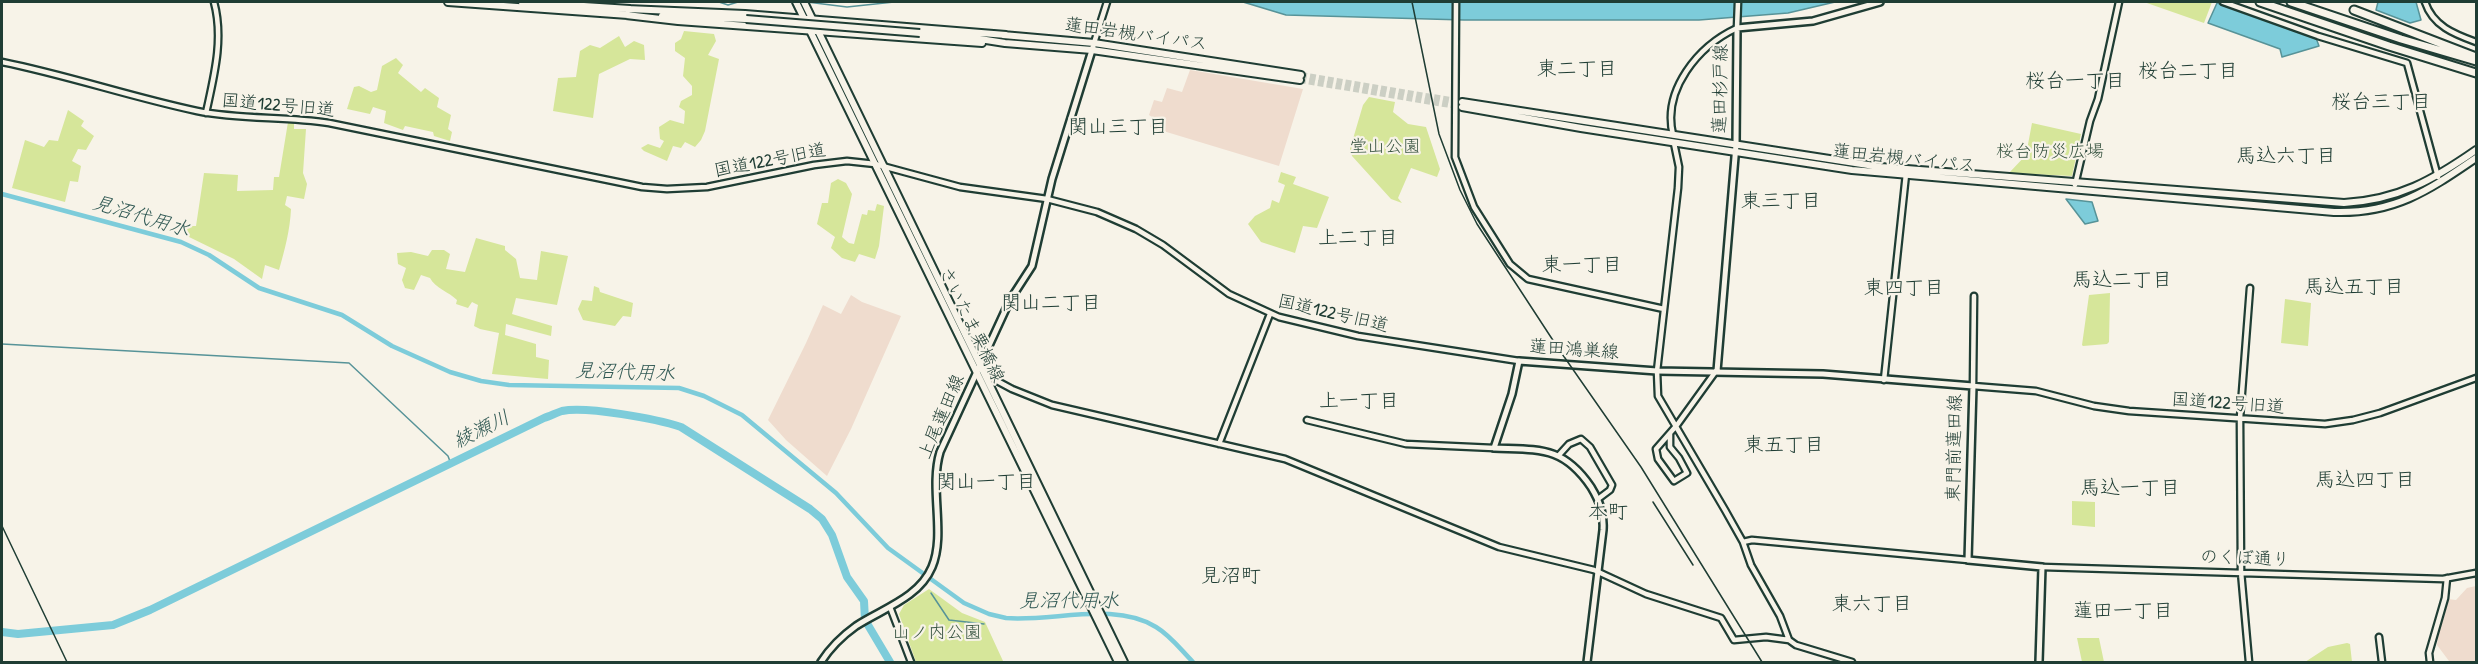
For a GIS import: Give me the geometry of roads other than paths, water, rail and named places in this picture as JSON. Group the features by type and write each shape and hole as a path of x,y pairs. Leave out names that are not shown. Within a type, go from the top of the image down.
{"highway":[{"path":"2260,2 2476,73"},
{"path":"2291,2 2401,39 2476,59"},
{"path":"2354,10 2476,59"}],"main road":[{"name":"蓮田岩槻バイパス","path":"448,2 746,19 967,37 1005,44 1093,46"},
{"name":"蓮田岩槻バイパス","path":"522,2 627,12"},
{"name":"さいたま栗橋線","path":"796,2 1095,610 1124,663"},
{"name":"さいたま栗橋線","path":"804,2 986,375 1095,610"},
{"name":"蓮田杉戸線","path":"1735,148 1737,25 1813,21 1880,2"},
{"path":"627,12 803,18 1006,35"},
{"path":"627,12 678,21 1005,44"},
{"name":"蓮田岩槻バイパス","path":"967,37 1006,35 1300,78"},
{"name":"上尾蓮田線","path":"821,663 834,645 863,622 908,596 930,571 937,542 934,477 936,464 1010,300 1032,266 1047,199 1093,46"},
{"name":"蓮田岩槻バイパス","path":"1462,104 1673,139 1906,173 2344,203 2381,199 2406,191 2438,177 2476,150"},
{"path":"1717,371 1735,148"},
{"name":"蓮田岩槻バイパス","path":"2075,185 2300,210 2351,212 2384,207 2417,196 2430,190 2476,158"},
{"name":"蓮田鴻巣線","path":"1494,448 1512,394 1519,361 1657,371 1717,371"},
{"name":"東門前蓮田線","path":"1717,371 1814,374 1973,386 1968,560"},
{"path":"1494,448 1542,450 1559,455 1577,469 1598,499 1604,516 1587,663"},
{"path":"1968,560 2042,567 2039,663"},
{"name":"さいたま栗橋線","path":"1102,622 1118,663"}],"street":[{"path":"206,112 219,46 219,20 214,2"},
{"path":"1093,46 1107,2"},
{"path":"1456,2 1455,157 1474,207 1509,264 1528,279 1664,309"},
{"path":"1738,2 1737,25 1682,74 1673,103 1671,127 1679,167 1678,188 1657,371 1658,396 1677,425 1743,542 1751,565 1776,609 1789,640"},
{"path":"2075,185 2120,2"},
{"path":"2223,2 2318,36 2407,63 2438,177"},
{"path":"2425,2 2439,24 2476,42"},
{"name":"国道122号旧道","path":"2,62 206,112 329,123 652,188 725,185 832,162 875,164 960,187 1047,199 1097,212 1136,229 1163,245 1221,290 1270,314 1358,336 1519,361"},
{"path":"1884,380 1906,173"},
{"path":"2249,663 2241,572 2240,418 2250,288"},
{"path":"1973,386 1974,296"},
{"path":"1219,444 1270,314"},
{"path":"1656,448 1670,434 1717,371"},
{"path":"977,372 1052,405 1286,459 1499,547 1599,572 1646,594 1721,618 1734,640 1766,637 1789,640 1796,645 1852,663"},
{"name":"国道122号旧道","path":"1973,386 2036,391 2094,406 2129,411 2316,424 2344,422 2380,412 2476,378"},
{"path":"1307,420 1406,444 1494,448"},
{"path":"1670,434 1668,444 1672,451"},
{"path":"1559,455 1575,440 1581,439 1588,444 1612,485 1610,490 1598,499"},
{"path":"1665,447 1679,458 1687,472 1684,477 1674,482 1658,459 1656,448 1665,447"},
{"path":"1743,542 1752,540 1968,560"},
{"name":"のくぼ通り","path":"2042,567 2447,579 2476,573"},
{"path":"2430,663 2429,653 2445,598 2447,579"},
{"path":"890,607 911,663"},
{"path":"2379,637 2382,663"}],"water":[{"path":"1243,2 1835,2 1788,13 1699,20 1464,20 1286,15"},
{"path":"2378,2 2416,2 2421,20 2410,23 2376,10"},
{"path":"2217,3 2316,38 2319,46 2282,57 2280,49 2208,23"},
{"path":"2066,199 2092,202 2098,221 2085,224"}],"waterway":[{"path":"719,2 728,5 738,2"},
{"path":"807,2 847,7 894,2"},
{"name":"見沼代用水","path":"2,194 181,242 209,255 259,288 342,315 392,346 450,372 481,381 509,385 679,388 704,396 742,415 836,493 888,548 964,603 989,614 1006,618 1102,614 1139,619 1156,627 1176,643 1193,662"},
{"path":"2,344 349,363 448,456 451,464"},
{"name":"綾瀬川","path":"2,632 18,634 113,625 150,610 544,418 562,411 588,410 656,420 681,427 810,509 822,519 832,535 847,577 864,601 865,620 890,662"},
{"path":"931,593 949,620 984,624"}],"tunnel":[{"path":"1301,75 1462,102"},
{"path":"1300,80 1462,107"}],"railway":[{"path":"1412,2 1439,134 1460,190 1477,224 1558,348 1641,467 1762,662"},
{"path":"1653,502 1693,565"},
{"path":"2,526 67,662"}],"district":[{"name":"東二丁目","path":"1577,70"},
{"name":"桜台二丁目","path":"2188,72"},
{"name":"桜台一丁目","path":"2075,82"},
{"name":"桜台三丁目","path":"2381,103"},
{"name":"関山三丁目","path":"1118,128"},
{"name":"馬込六丁目","path":"2286,157"},
{"name":"東三丁目","path":"1781,202"},
{"name":"上二丁目","path":"1358,239"},
{"name":"東一丁目","path":"1582,266"},
{"name":"馬込二丁目","path":"2122,281"},
{"name":"馬込五丁目","path":"2354,288"},
{"name":"東四丁目","path":"1904,289"},
{"name":"関山二丁目","path":"1051,304"},
{"name":"上一丁目","path":"1359,402"},
{"name":"東五丁目","path":"1784,446"},
{"name":"馬込四丁目","path":"2365,481"},
{"name":"関山一丁目","path":"986,483"},
{"name":"馬込一丁目","path":"2130,489"},
{"name":"本町","path":"1608,513"},
{"name":"見沼町","path":"1231,577"},
{"name":"東六丁目","path":"1872,605"},
{"name":"蓮田一丁目","path":"2123,612"}],"park label":[{"name":"堂山公園","path":"1385,147"},
{"name":"桜台防災広場","path":"2050,152"},
{"name":"山ノ内公園","path":"937,633"}]}
